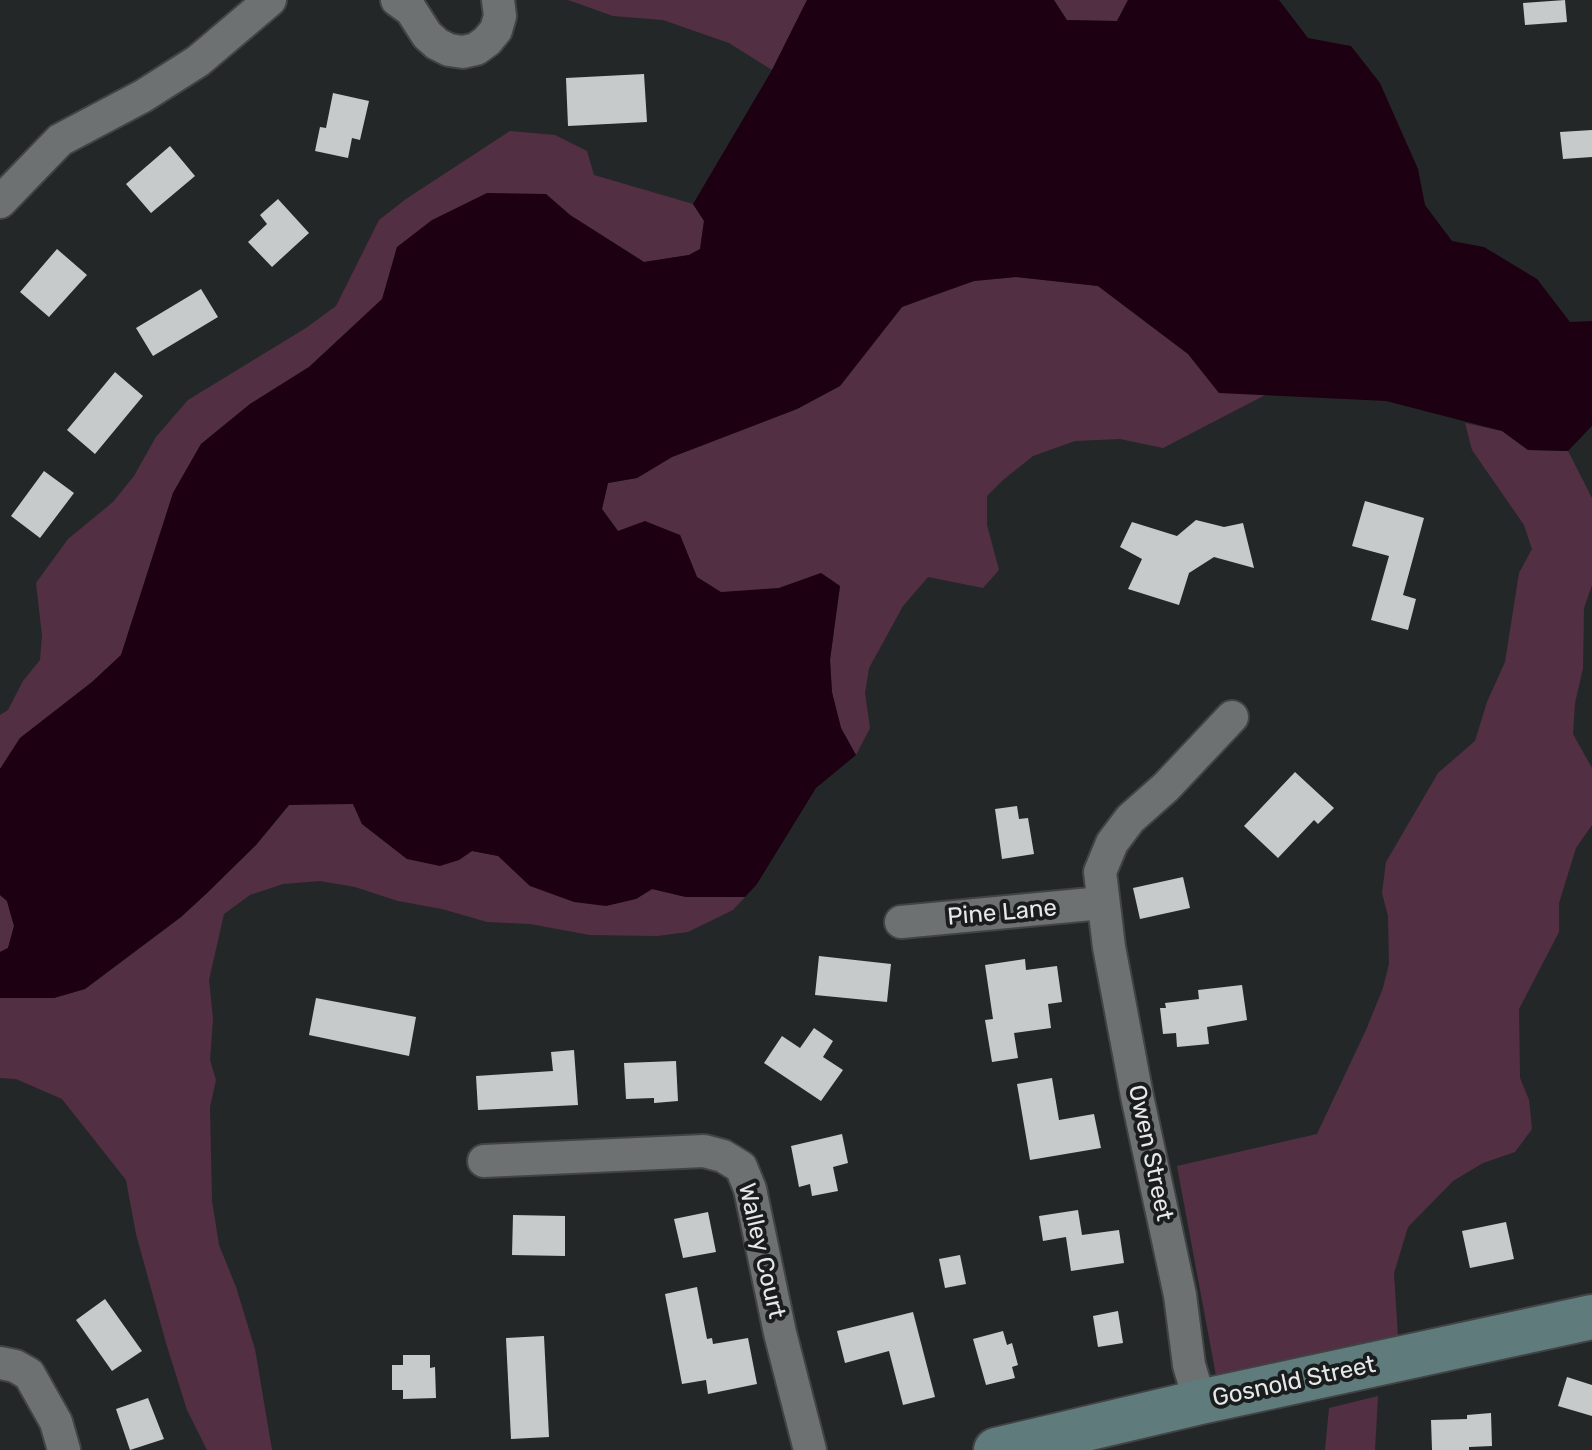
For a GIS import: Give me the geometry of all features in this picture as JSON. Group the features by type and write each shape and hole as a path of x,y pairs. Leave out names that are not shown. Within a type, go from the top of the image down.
{"main road":[{"name":"Gosnold Street","path":"996,1450 1119,1436 1200,1402 1592,1317"}],"street":[{"path":"0,202 60,140 143,96 198,61 270,0"},
{"path":"397,0 411,10 427,35 437,44 463,52 476,49 496,30 500,16 498,0"},
{"name":"Owen Street","path":"1200,1402 1189,1365 1180,1295 1137,1096 1102,903 1100,872 1112,843 1130,819 1166,787 1232,717"},
{"name":"Pine Lane","path":"901,922 1102,903"},
{"name":"Walley Court","path":"484,1161 704,1151 723,1156 741,1167 750,1189 780,1333 810,1450"},
{"path":"0,1363 15,1366 29,1374 56,1422 64,1450"}],"shaded area":[{"path":"568,0 807,0 772,70 729,43 663,20 613,16"},
{"path":"807,0 1054,0 1067,20 1117,21 1128,0 1279,0 1308,38 1351,46 1380,83 1418,169 1425,205 1452,241 1484,247 1537,279 1570,322 1592,321 1592,426 1568,451 1528,450 1502,431 1386,401 1219,393 1188,354 1098,286 1016,277 974,281 929,297 902,307 840,386 797,409 672,457 637,478 608,483 602,509 618,531 645,521 680,535 697,577 721,592 779,588 821,573 840,586 830,660 832,692 841,728 856,755 816,788 757,884 745,897 686,897 652,889 636,899 606,906 574,902 530,886 498,856 472,851 459,860 440,866 407,859 362,824 353,804 289,805 256,845 181,917 85,989 54,998 0,998 0,952 8,948 14,926 7,901 0,895 0,769 20,738 92,682 121,655 173,493 201,444 250,404 309,367 382,299 397,247 432,220 487,193 546,194 570,215 644,262 689,255 700,249 704,221 693,204 772,70"},
{"path":"1054,0 1128,0 1117,21 1066,20"},
{"path":"510,131 555,135 587,151 594,175 693,204 704,221 700,249 689,255 644,262 570,215 546,194 397,247 383,299 309,367 250,404 201,444 173,493 121,655 92,682 20,738 0,769 0,715 8,710 23,681 40,660 42,635 36,583 68,539 113,502 134,476 156,437 188,400 306,328 336,306 379,220"},
{"path":"1016,277 1098,286 1188,354 1219,393 1269,393 1163,448 1120,439 1075,441 1033,456 1003,480 987,496 987,525 999,570 983,588 928,577 903,606 869,668 865,693 870,728 856,755 841,728 832,693 830,660 840,586 821,573 779,588 721,593 697,577 680,535 618,531 602,509 608,483 637,478 672,457 797,409 840,386 902,307 974,281"},
{"path":"1465,423 1502,431 1528,450 1568,451 1592,498 1592,585 1584,608 1583,668 1575,703 1573,734 1592,768 1592,825 1576,848 1559,903 1559,932 1519,1009 1520,1078 1529,1100 1532,1129 1515,1152 1483,1163 1453,1181 1408,1227 1394,1273 1398,1338 1217,1381 1177,1166 1317,1134 1383,988 1389,964 1388,916 1382,893 1386,862 1438,773 1475,741 1487,702 1505,662 1519,573 1532,549 1524,525 1472,450"},
{"path":"353,804 362,824 407,859 459,860 472,851 499,856 530,886 636,899 652,889 686,897 745,897 733,910 688,932 657,936 590,935 530,924 487,922 398,901 355,887 320,881 283,884 250,895 224,914 209,980 213,1019 210,1060 216,1080 210,1107 212,1201 219,1245 255,1349 272,1450 207,1450 187,1410 166,1343 136,1234 126,1180 62,1099 16,1079 0,1078 0,998 54,998 85,989 181,917 256,845 289,805"},
{"path":"0,895 7,901 14,926 8,948 0,952"},
{"path":"1378,1396 1375,1450 1325,1450 1329,1408"}],"building":[{"path":"1565,0 1567,22 1525,25 1523,3"},
{"path":"644,74 647,122 568,126 566,78"},
{"path":"333,93 369,101 360,140 352,138 348,158 315,151 320,127 326,128"},
{"path":"1592,130 1592,157 1563,159 1560,132"},
{"path":"170,146 195,176 151,213 126,184"},
{"path":"278,199 309,233 272,267 248,242 267,224 260,215"},
{"path":"57,249 87,275 49,317 20,292"},
{"path":"201,289 218,317 153,356 136,328"},
{"path":"115,372 143,396 95,454 67,430"},
{"path":"44,471 74,493 40,538 11,516"},
{"path":"1365,501 1424,518 1403,595 1416,599 1408,630 1371,620 1389,556 1352,546"},
{"path":"1196,520 1224,527 1243,523 1254,568 1214,557 1189,573 1179,605 1128,589 1142,559 1120,547 1132,522 1177,536"},
{"path":"1295,772 1334,808 1318,824 1314,820 1278,858 1244,826"},
{"path":"1017,806 1019,819 1028,818 1034,854 1002,859 995,809"},
{"path":"1183,877 1190,908 1140,919 1133,888"},
{"path":"819,956 891,964 887,1002 815,995"},
{"path":"1025,959 1026,970 1057,966 1062,1002 1048,1004 1051,1028 1014,1033 1018,1058 992,1062 985,1020 993,1019 985,965"},
{"path":"1242,985 1247,1020 1207,1027 1209,1044 1177,1047 1176,1033 1163,1034 1160,1008 1166,1008 1165,1003 1199,999 1198,990"},
{"path":"316,998 416,1017 409,1056 309,1035"},
{"path":"814,1028 833,1041 823,1057 843,1070 821,1101 764,1063 782,1036 800,1048"},
{"path":"574,1050 578,1105 478,1110 476,1076 553,1071 551,1052"},
{"path":"676,1061 678,1101 654,1103 654,1098 626,1099 624,1063"},
{"path":"1052,1078 1059,1120 1094,1114 1101,1148 1030,1160 1017,1084"},
{"path":"842,1134 848,1163 833,1167 838,1191 812,1196 810,1184 799,1187 791,1146"},
{"path":"1078,1210 1082,1235 1119,1230 1124,1263 1071,1271 1066,1237 1043,1241 1039,1216"},
{"path":"708,1212 716,1252 683,1258 674,1219"},
{"path":"513,1215 565,1216 565,1256 512,1255"},
{"path":"1506,1222 1514,1259 1470,1268 1462,1231"},
{"path":"960,1255 966,1284 945,1288 939,1259"},
{"path":"697,1287 707,1339 712,1338 713,1344 748,1338 757,1384 708,1394 706,1380 682,1384 665,1294"},
{"path":"105,1299 142,1351 112,1371 76,1320"},
{"path":"1118,1311 1123,1343 1098,1347 1093,1316"},
{"path":"913,1312 935,1397 903,1405 889,1351 845,1363 837,1331"},
{"path":"1003,1331 1007,1345 1012,1343 1018,1365 1012,1367 1015,1378 986,1385 973,1339"},
{"path":"544,1336 549,1437 511,1439 506,1338"},
{"path":"403,1355 430,1355 430,1368 435,1367 436,1398 403,1399 403,1390 392,1390 392,1365 403,1365"},
{"path":"1567,1377 1592,1385 1592,1416 1558,1406"},
{"path":"148,1398 164,1439 130,1450 116,1409"},
{"path":"1491,1413 1492,1446 1469,1447 1469,1450 1432,1450 1431,1420 1467,1419 1467,1415"}]}
